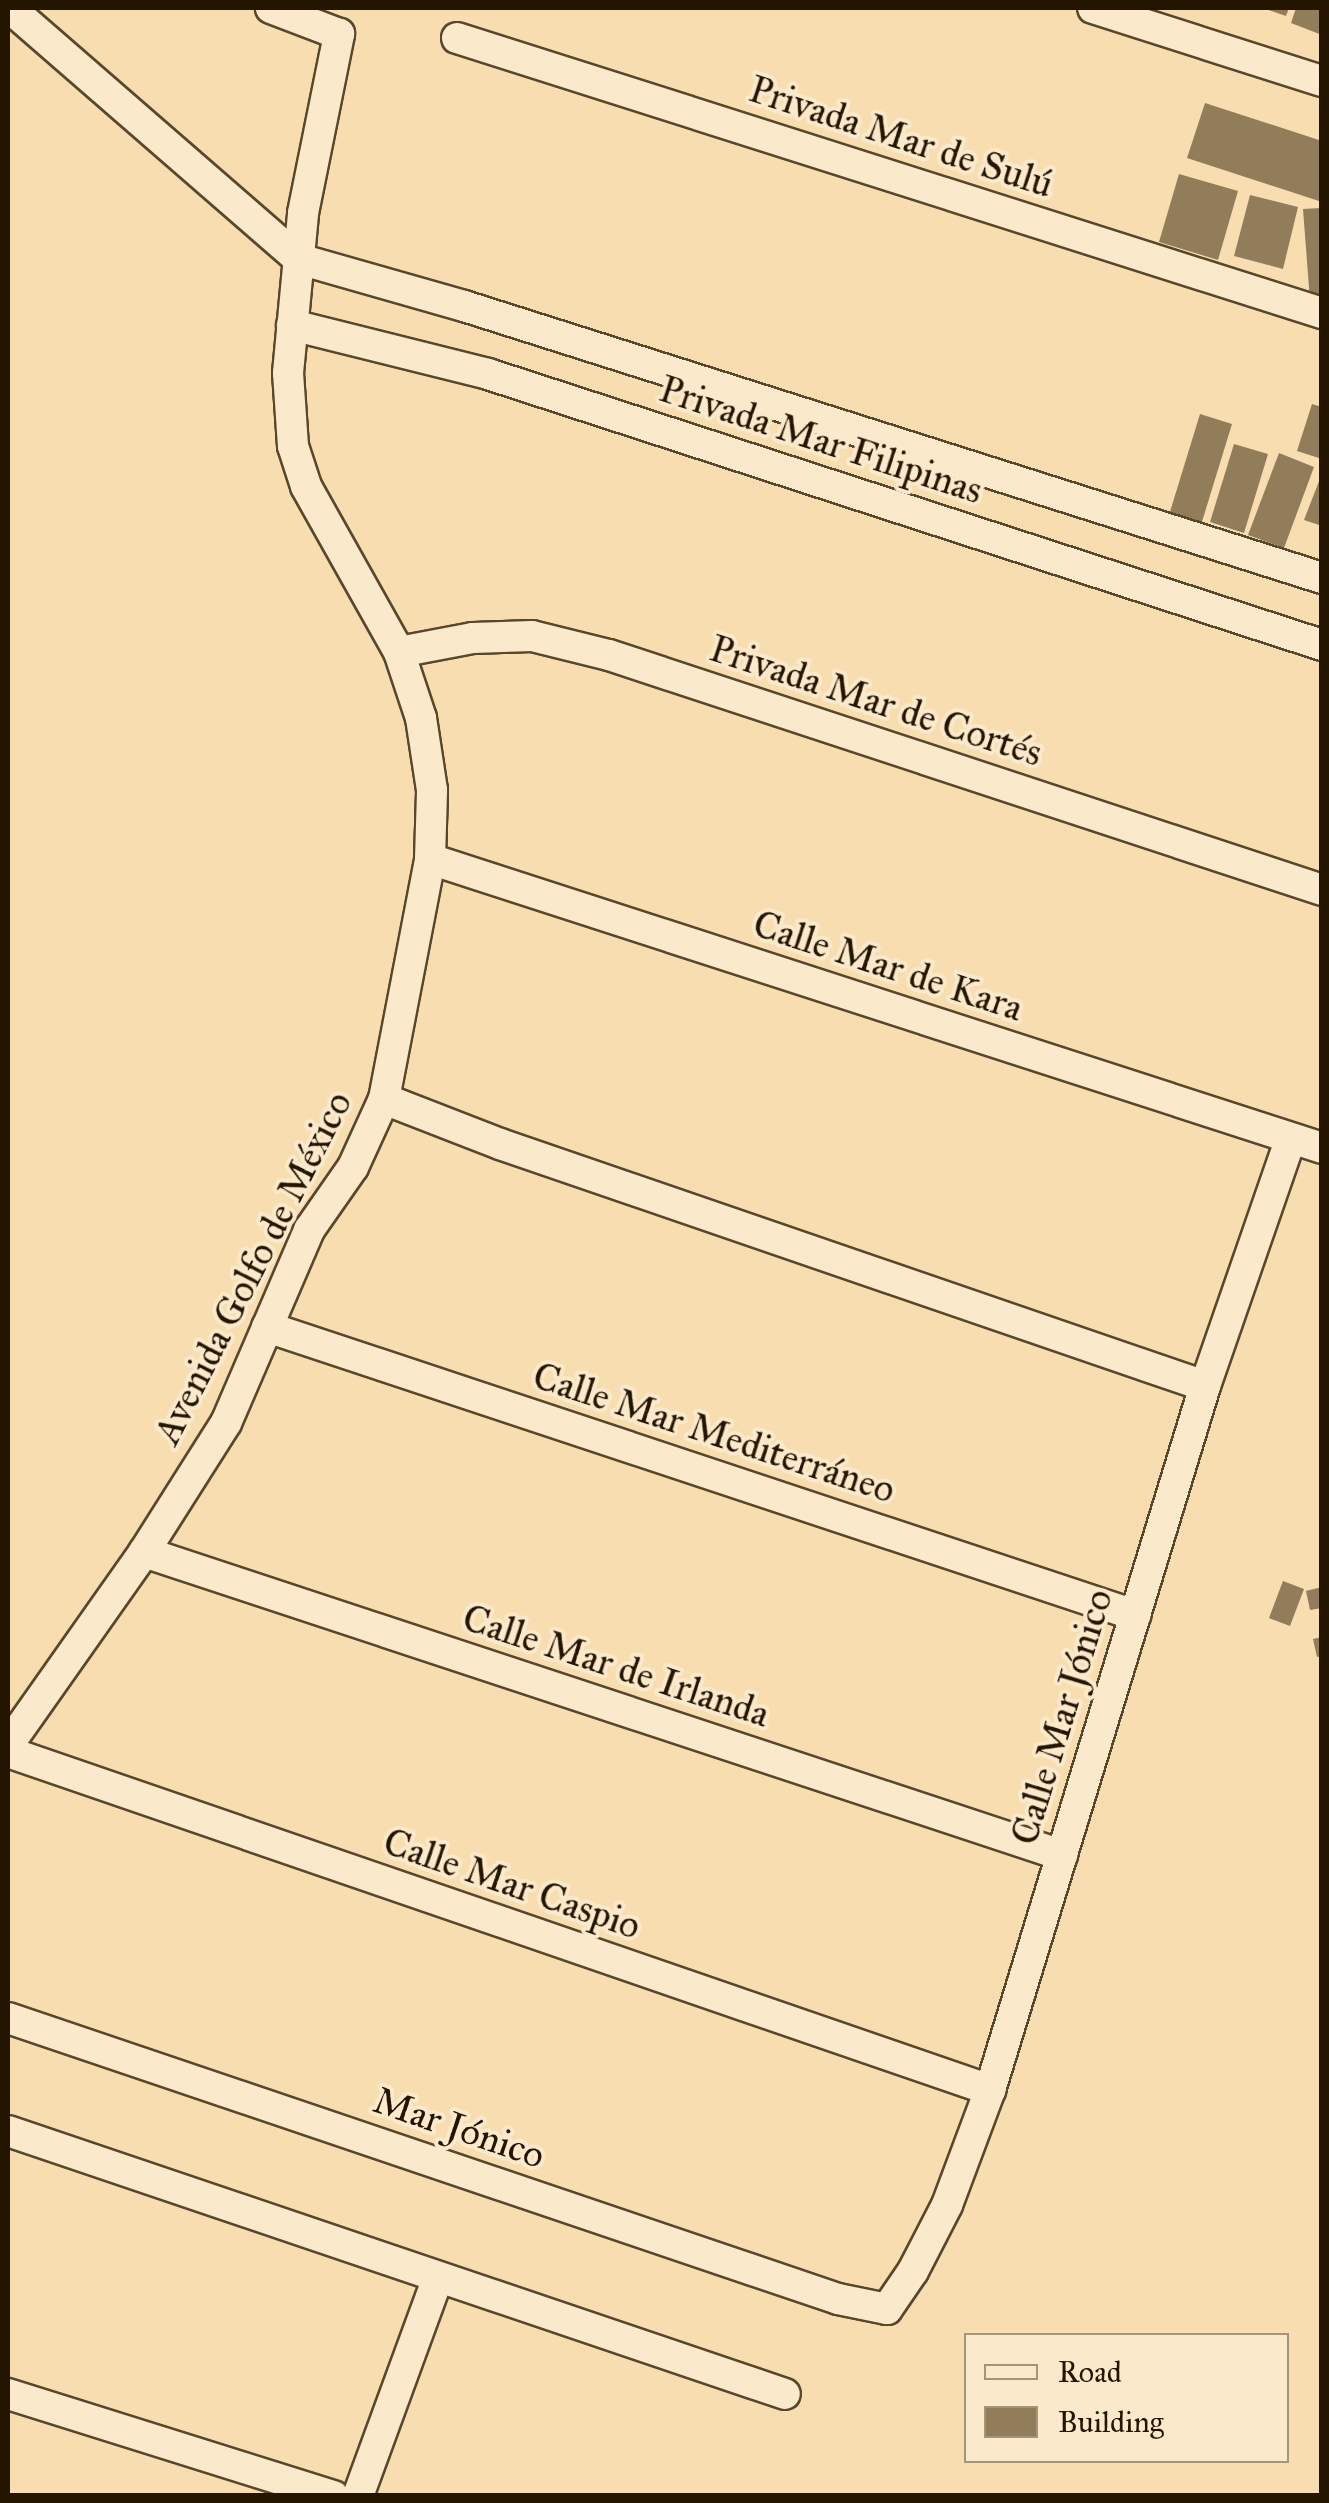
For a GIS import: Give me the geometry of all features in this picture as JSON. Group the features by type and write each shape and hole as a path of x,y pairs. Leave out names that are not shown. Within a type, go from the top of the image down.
{"street":[{"path":"10,8 299,259"},
{"name":"Avenida Golfo de México","path":"8,1749 144,1552 226,1423 310,1230 353,1167 384,1100 430,859 432,790 422,718 399,652 306,486 293,446 288,373 299,259 338,34 271,8"},
{"path":"1093,8 1322,81"},
{"name":"Privada Mar de Sulú","path":"457,38 1322,312"},
{"name":"Privada Mar Filipinas","path":"299,259 464,306 1322,578"},
{"name":"Privada Mar Filipinas","path":"292,324 488,374 1322,645"},
{"name":"Privada Mar de Cortés","path":"399,652 473,638 532,636 610,655 1322,890"},
{"name":"Calle Mar de Kara","path":"430,859 1322,1148"},
{"path":"384,1100 500,1144 1206,1386"},
{"name":"Calle Mar Jónico","path":"887,2309 914,2272 946,2205 990,2090 1206,1386 1291,1138"},
{"name":"Calle Mar Mediterráneo","path":"267,1327 1135,1615"},
{"name":"Calle Mar de Irlanda","path":"144,1552 1062,1855"},
{"name":"Calle Mar Caspio","path":"8,1749 990,2090"},
{"name":"Mar Jónico","path":"8,2018 838,2298 887,2309"},
{"path":"8,2131 785,2394"},
{"path":"358,2496 438,2277"},
{"path":"8,2394 332,2496"}],"building":[{"path":"1263,8 1289,8 1286,16"},
{"path":"1296,8 1322,8 1322,35 1291,23"},
{"path":"1205,103 1322,141 1322,202 1187,158"},
{"path":"1179,174 1238,191 1218,260 1159,242"},
{"path":"1250,195 1298,207 1283,269 1234,256"},
{"path":"1322,208 1322,300 1310,301 1303,209"},
{"path":"1312,404 1322,407 1322,459 1297,451"},
{"path":"1200,414 1232,424 1201,525 1169,515"},
{"path":"1234,444 1268,454 1244,533 1210,522"},
{"path":"1279,453 1314,467 1284,548 1248,535"},
{"path":"1322,476 1322,526 1304,520"},
{"path":"1283,1581 1304,1589 1290,1626 1269,1618"},
{"path":"1322,1587 1322,1608 1310,1610 1306,1591"},
{"path":"1322,1637 1322,1656 1317,1657 1313,1639"}]}
